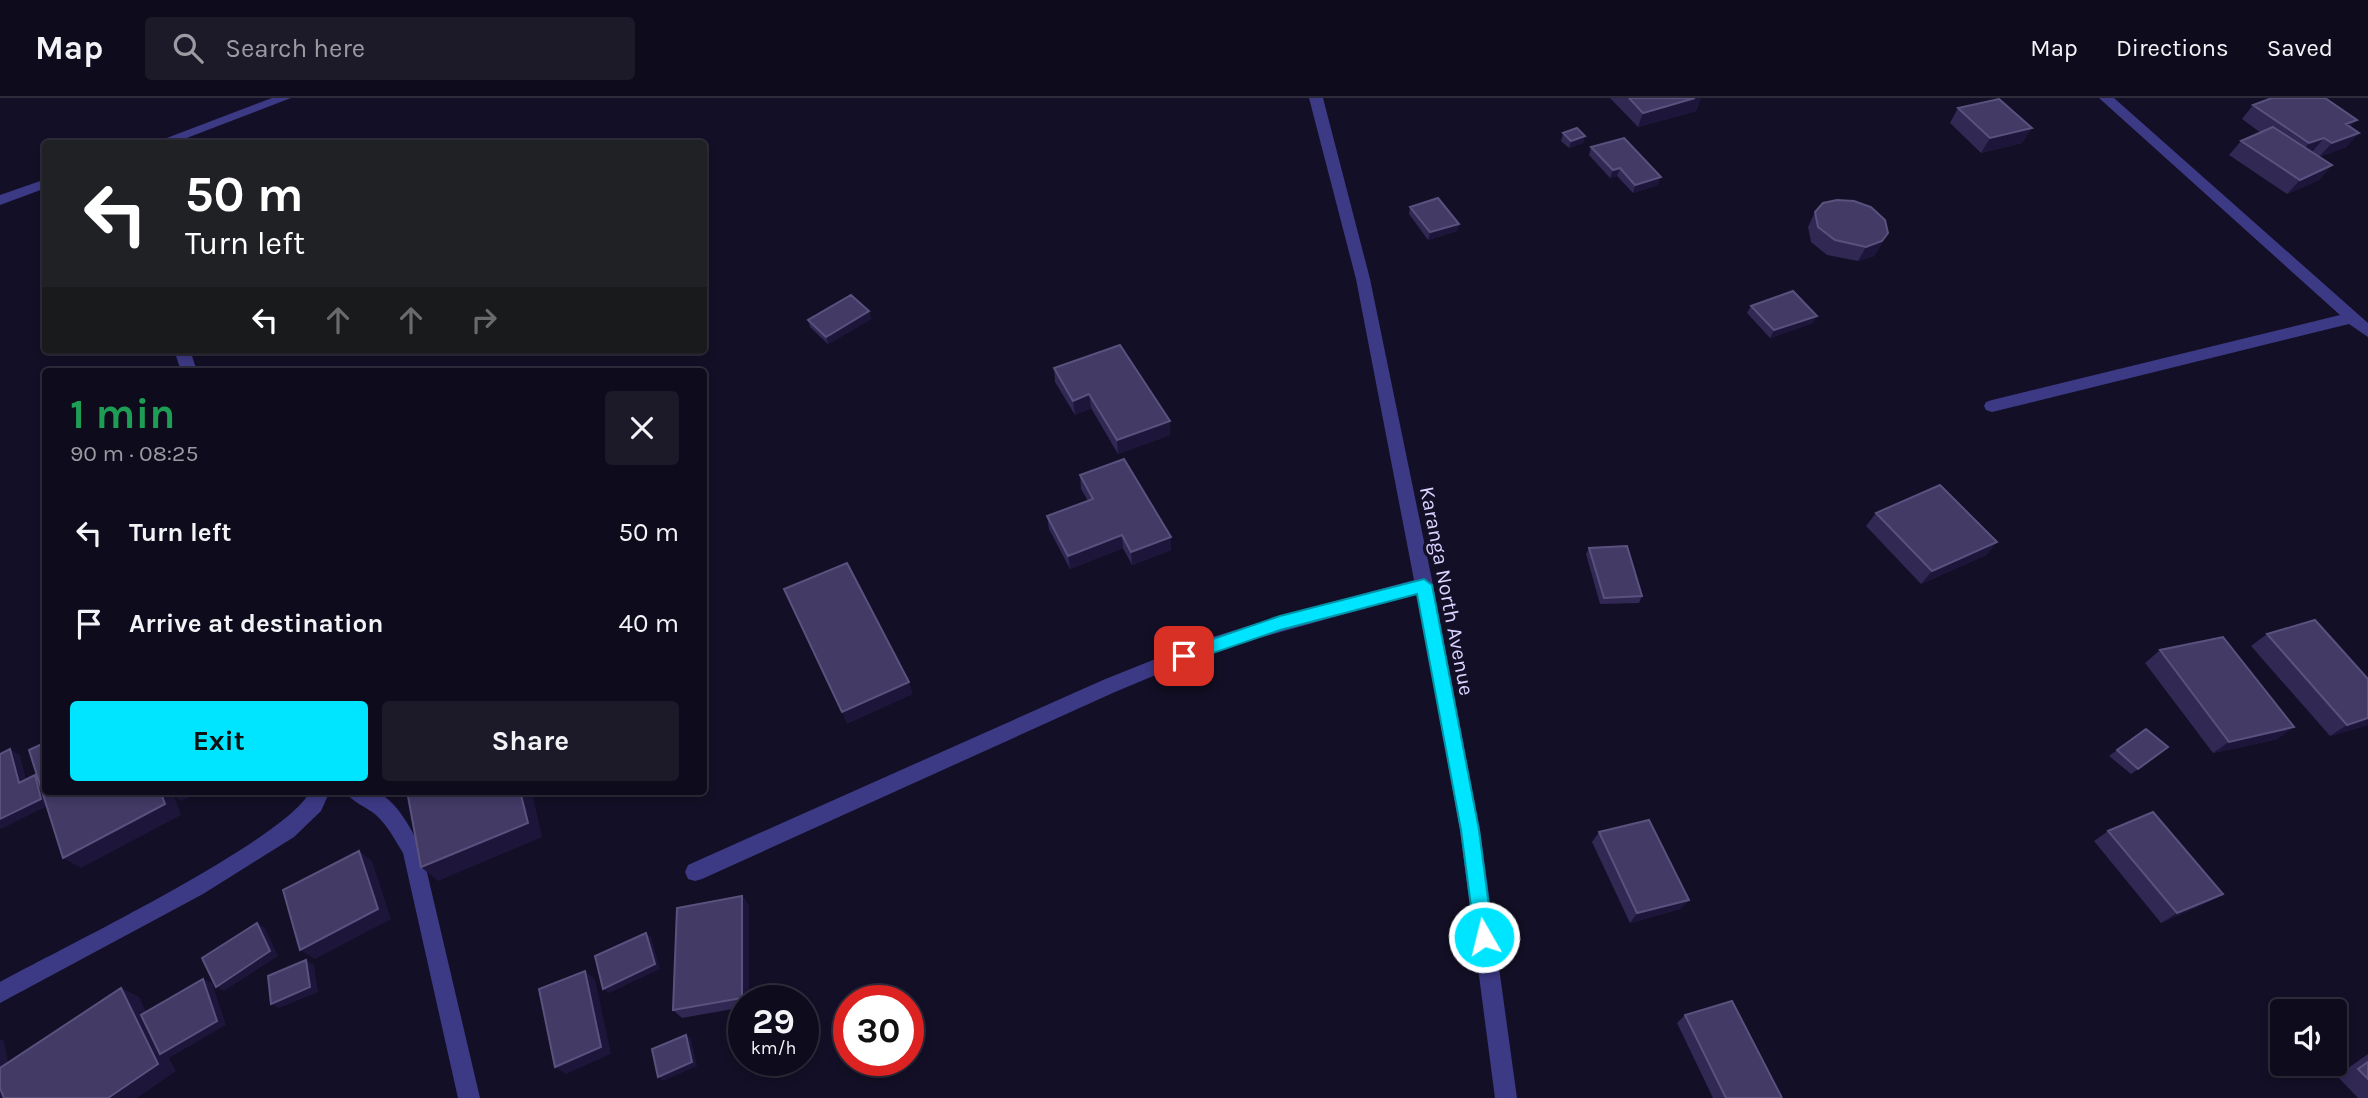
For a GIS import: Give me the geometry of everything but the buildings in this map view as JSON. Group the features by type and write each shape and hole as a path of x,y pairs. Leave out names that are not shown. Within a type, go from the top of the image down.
{"street":[{"path":"168,140 284,98"},
{"name":"Karanga North Avenue","path":"1316,98 1363,279 1424,585 1470,830 1506,1098"},
{"path":"2106,98 2368,332"},
{"path":"0,200 42,184"},
{"path":"1992,406 2351,318"},
{"path":"695,872 1109,686 1209,645 1280,623 1424,585"},
{"path":"0,993 196,887 287,831 314,804 318,795"},
{"path":"364,795 392,815 412,851 469,1098"}],"route":[{"path":"1184,656 1209,645 1280,623 1424,585 1470,830 1484,937"}]}
